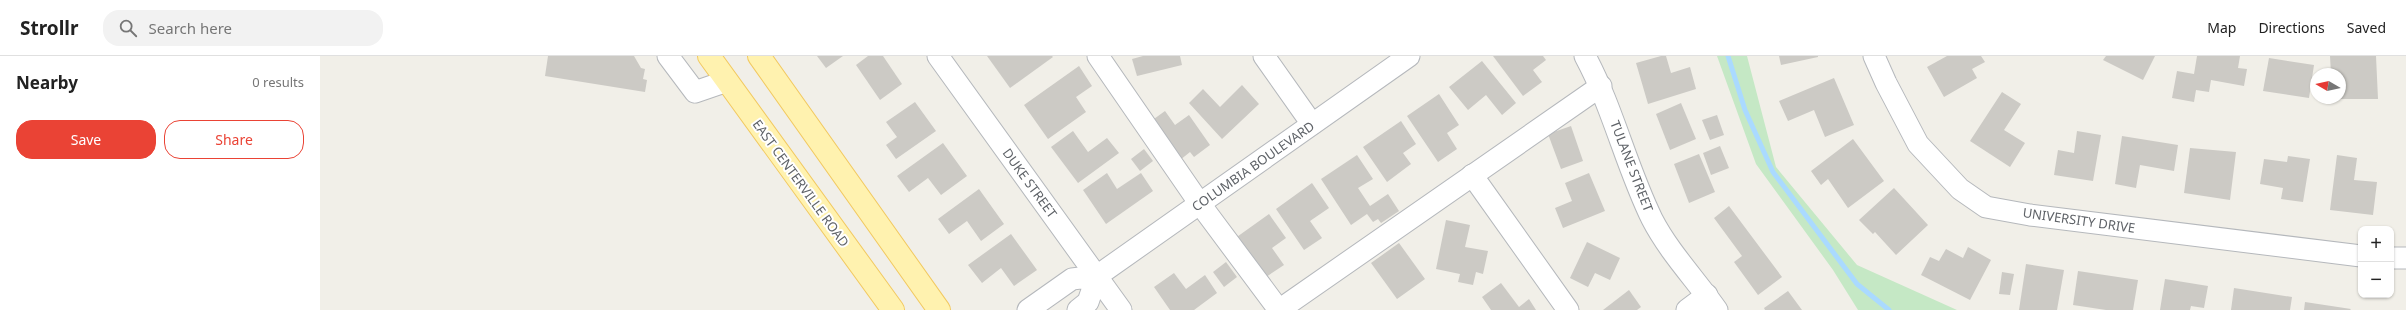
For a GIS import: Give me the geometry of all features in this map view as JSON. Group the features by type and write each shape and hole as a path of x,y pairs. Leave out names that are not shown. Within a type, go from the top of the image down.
{"main road":[{"name":"EAST CENTERVILLE ROAD","path":"709,56 892,310"},
{"path":"759,56 939,310"}],"street":[{"path":"668,56 695,92 727,81"},
{"name":"DUKE STREET","path":"938,56 1121,310"},
{"path":"1098,56 1200,204 1279,310 1601,86"},
{"path":"1264,56 1312,124"},
{"name":"COLUMBIA BOULEVARD","path":"1028,310 1072,279 1097,276 1409,56"},
{"name":"TULANE STREET","path":"1585,56 1601,86 1635,182 1653,220 1674,253 1712,303"},
{"name":"UNIVERSITY DRIVE","path":"1874,56 1886,83 1918,144 1960,189 1986,207 2030,215 2358,256"},
{"path":"1472,175 1568,310"},
{"path":"2394,258 2406,258"},
{"path":"1078,310 1088,302 1097,276"},
{"path":"1687,310 1712,303"}],"green space":[{"path":"1717,56 1747,56 1776,167 1857,265 1957,310 1858,310 1833,270 1756,164"}],"building":[{"path":"548,56 634,56 641,68 645,69 643,79 647,80 645,92 545,76"},
{"path":"817,56 843,56 826,68"},
{"path":"868,56 883,56 902,84 880,100 856,65"},
{"path":"987,56 1052,56 1053,57 1010,88"},
{"path":"1143,56 1180,56 1182,65 1137,76 1132,59"},
{"path":"1493,56 1543,56 1546,60 1533,70 1542,82 1523,96"},
{"path":"1666,56 1671,73 1690,67 1696,89 1648,104 1636,63"},
{"path":"1779,56 1818,56 1818,57 1781,65"},
{"path":"1947,56 1981,56 1985,62 1972,69 1977,78 1944,97 1927,67"},
{"path":"2106,56 2155,56 2143,80 2103,60"},
{"path":"2197,56 2240,56 2238,68 2247,69 2244,86 2211,80 2209,92 2196,90 2194,102 2172,98 2177,71 2194,74"},
{"path":"2330,56 2376,56 2378,99 2346,99 2346,68 2331,68"},
{"path":"2269,58 2314,65 2314,68 2310,68 2309,98 2263,91"},
{"path":"1482,61 1516,103 1502,115 1486,95 1468,110 1449,87"},
{"path":"1079,66 1092,86 1076,97 1086,112 1048,139 1024,105"},
{"path":"1834,78 1854,125 1825,137 1814,110 1788,121 1779,101"},
{"path":"1242,85 1259,104 1222,139 1189,103 1203,89 1220,107"},
{"path":"2002,92 2021,104 2004,130 2025,143 2010,167 1970,141"},
{"path":"1439,94 1459,125 1447,133 1457,149 1438,162 1407,116"},
{"path":"915,102 936,131 896,159 886,145 897,137 886,122"},
{"path":"1681,103 1696,139 1670,150 1656,114"},
{"path":"1165,111 1175,125 1189,115 1210,145 1194,157 1190,152 1175,164 1147,124"},
{"path":"1717,115 1724,135 1710,140 1702,120"},
{"path":"1401,121 1416,144 1403,153 1411,164 1387,182 1363,147"},
{"path":"1571,126 1583,161 1561,169 1548,134"},
{"path":"1073,131 1088,152 1107,138 1119,153 1078,183 1051,147"},
{"path":"2077,131 2101,135 2093,181 2054,175 2058,150 2074,153"},
{"path":"2122,136 2178,145 2174,171 2140,165 2136,188 2115,184"},
{"path":"1853,139 1884,181 1848,208 1828,179 1821,185 1811,171"},
{"path":"943,143 967,176 941,195 928,178 909,192 897,176"},
{"path":"1720,146 1729,168 1711,175 1703,153"},
{"path":"2190,148 2236,152 2230,200 2184,193"},
{"path":"1144,149 1153,161 1140,171 1131,159"},
{"path":"1699,154 1715,192 1689,203 1674,164"},
{"path":"1357,155 1373,179 1358,188 1370,206 1388,194 1399,211 1381,223 1378,219 1373,222 1367,214 1351,225 1321,179"},
{"path":"2337,155 2357,158 2354,180 2377,182 2373,215 2330,210"},
{"path":"2288,156 2310,159 2303,202 2281,199 2283,188 2260,184 2264,159 2287,162"},
{"path":"1107,173 1117,189 1141,173 1153,191 1106,224 1083,190"},
{"path":"1589,173 1605,211 1563,228 1555,208 1572,201 1565,183"},
{"path":"1312,183 1329,208 1310,221 1322,238 1304,250 1276,209"},
{"path":"1894,188 1928,225 1896,255 1875,232 1873,234 1859,220"},
{"path":"979,189 1004,224 981,241 967,221 949,234 938,219"},
{"path":"1729,206 1782,277 1758,295 1734,262 1742,256 1714,218"},
{"path":"1269,214 1286,238 1272,248 1284,265 1263,279 1234,239"},
{"path":"1446,220 1470,225 1465,247 1488,251 1483,274 1476,272 1473,285 1458,282 1460,274 1436,269"},
{"path":"1011,234 1037,270 1014,286 1001,268 982,283 968,265"},
{"path":"1587,242 1620,258 1610,280 1595,273 1588,287 1570,278"},
{"path":"1399,243 1425,279 1397,299 1371,263"},
{"path":"1968,247 1991,260 1970,300 1921,275 1930,257 1939,261 1946,249 1963,258"},
{"path":"1226,262 1237,277 1224,287 1213,272"},
{"path":"2026,264 2064,270 2057,310 2019,310"},
{"path":"2078,271 2138,280 2133,310 2106,310 2073,305"},
{"path":"2002,272 2014,274 2010,295 1999,294"},
{"path":"1174,273 1186,289 1205,275 1217,293 1194,310 1170,310 1154,287"},
{"path":"2165,279 2208,286 2204,308 2191,306 2190,310 2160,310"},
{"path":"1501,283 1519,307 1529,299 1536,310 1491,310 1482,297"},
{"path":"2234,288 2292,297 2290,310 2231,310"},
{"path":"1629,290 1641,307 1637,310 1603,310"},
{"path":"1788,291 1802,310 1765,310 1764,308"},
{"path":"2305,302 2351,309 2304,310"}],"waterway":[{"path":"1728,56 1745,110 1773,172 1857,284 1889,310"}]}
